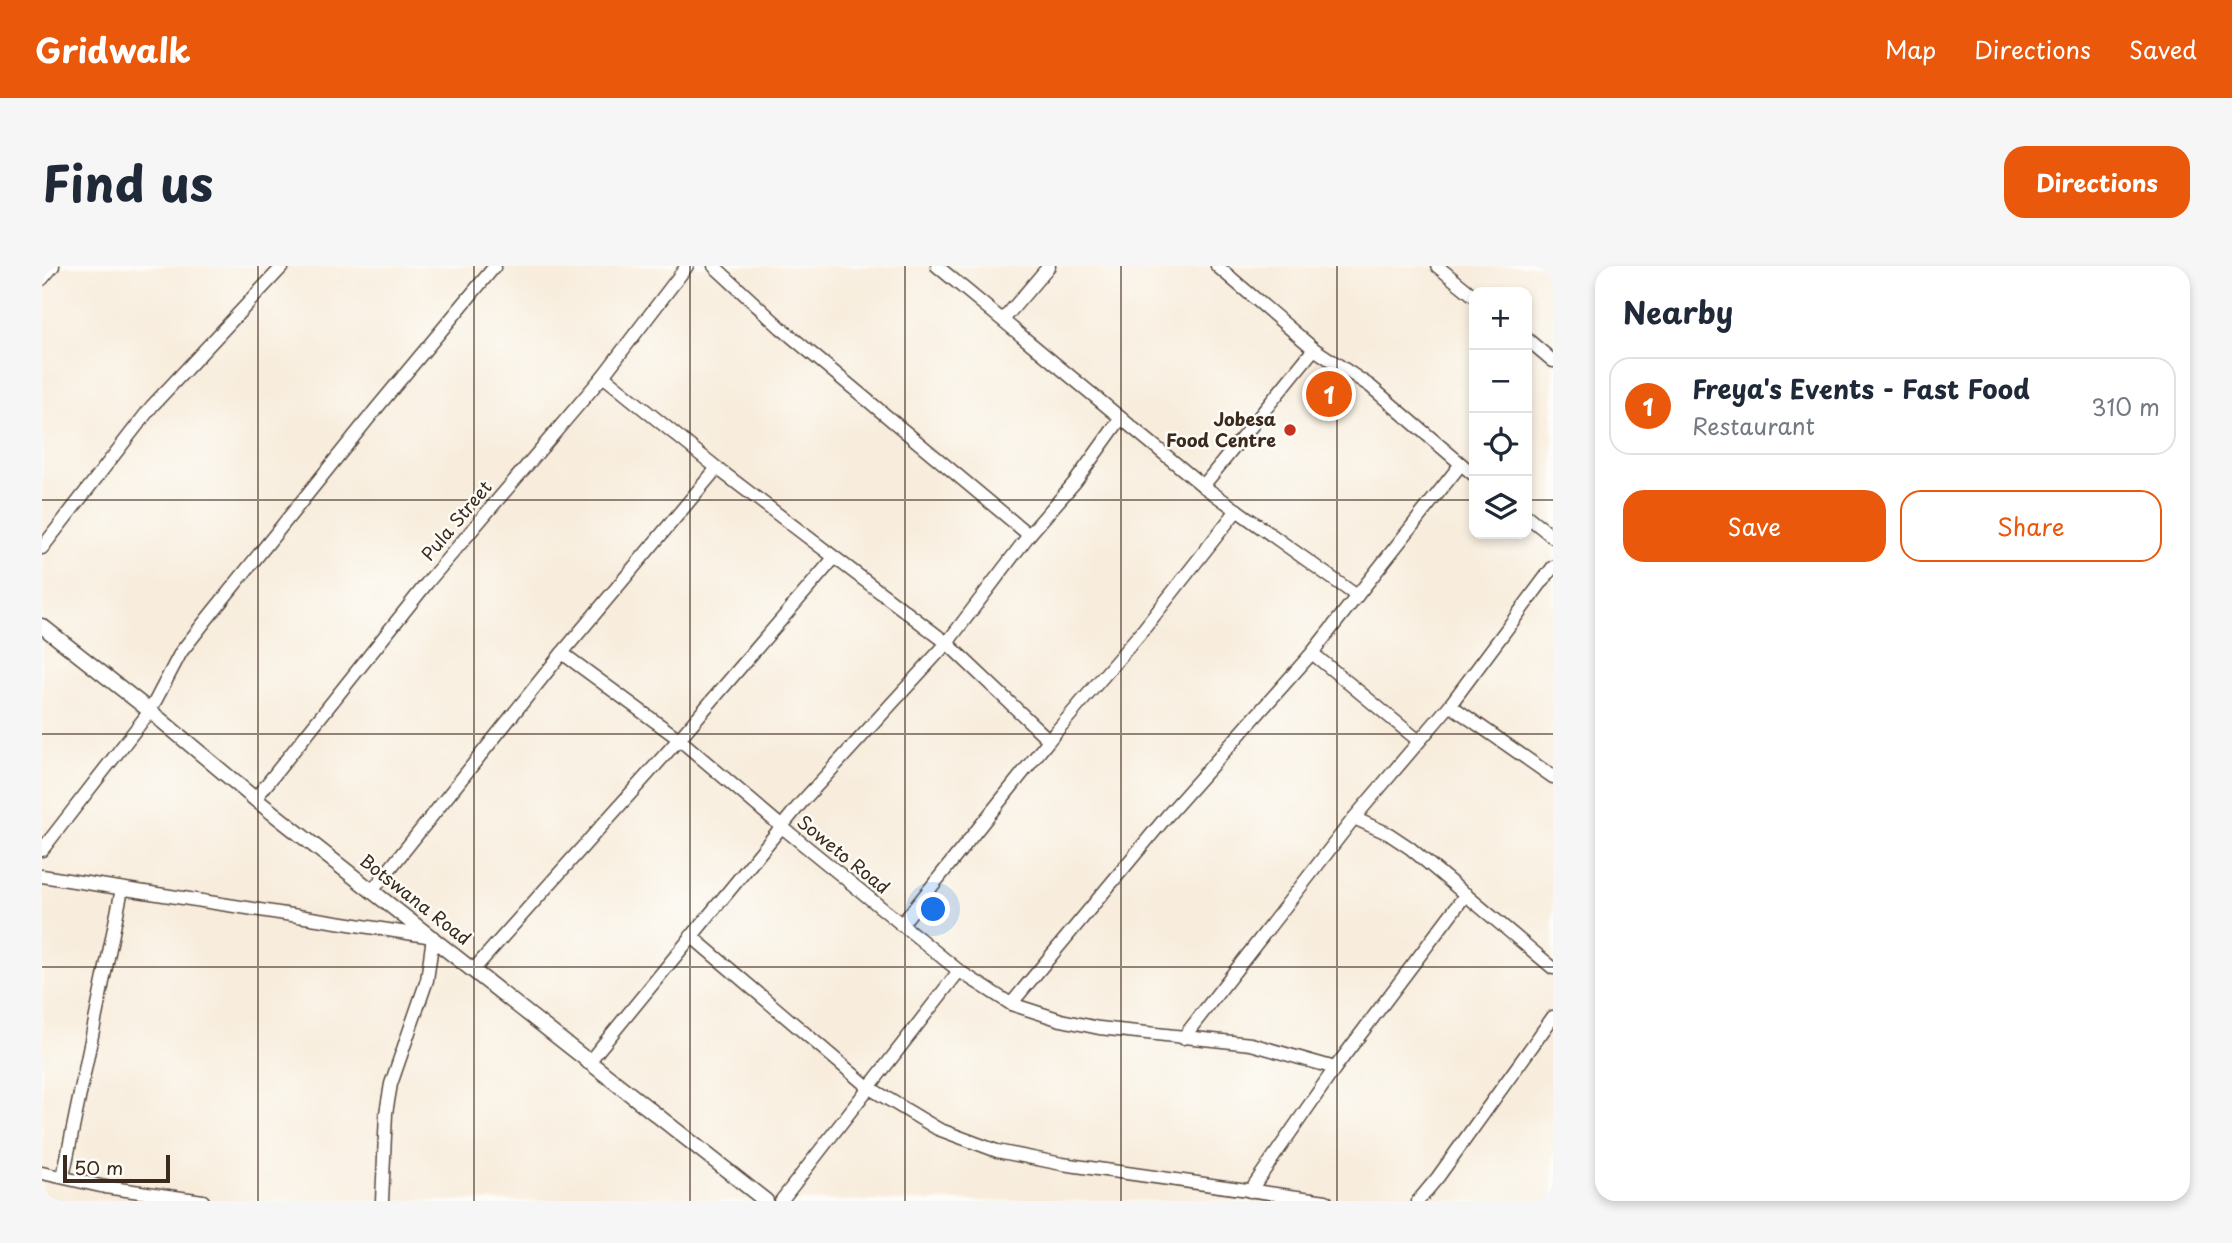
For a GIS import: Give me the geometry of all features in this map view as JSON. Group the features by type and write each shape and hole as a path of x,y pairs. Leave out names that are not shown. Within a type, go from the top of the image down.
{"street":[{"path":"42,279 53,266"},
{"path":"42,548 152,406 283,266"},
{"path":"42,850 150,711 181,652 495,266"},
{"name":"Pula Street","path":"255,800 427,583 603,376 687,266"},
{"path":"714,266 781,328 1029,535"},
{"path":"937,266 1203,486 1357,596"},
{"path":"1003,320 1049,266"},
{"path":"1217,266 1234,271 1314,349 1370,386 1469,471"},
{"path":"1437,266 1469,292"},
{"path":"1532,343 1553,360"},
{"path":"1203,486 1314,349"},
{"path":"603,376 717,468 947,643 1049,740"},
{"path":"588,1063 824,776 947,643 1029,535 1075,482 1121,418"},
{"path":"1011,1004 1167,816 1312,653 1461,464"},
{"path":"372,891 562,653 717,468"},
{"path":"901,925 1237,510"},
{"path":"1532,520 1553,537"},
{"path":"474,969 679,739 834,558"},
{"path":"1184,1038 1354,818 1450,705 1553,567"},
{"name":"Botswana Road","path":"42,626 150,711 255,800 474,969 588,1063 766,1201"},
{"name":"Soweto Road","path":"562,653 679,739 959,971 1011,1004 1061,1020 1100,1028 1251,1044 1335,1068"},
{"path":"1312,653 1419,741"},
{"path":"1450,705 1553,777"},
{"path":"1354,818 1389,834 1409,848 1553,968"},
{"path":"42,876 432,937 427,980 391,1084 386,1113 382,1201"},
{"path":"63,1177 122,889"},
{"path":"1250,1191 1335,1068 1466,894"},
{"path":"691,936 867,1087 938,1129 998,1151 1062,1164 1326,1201"},
{"path":"781,1201 959,971"},
{"path":"1418,1201 1553,1017"},
{"path":"42,1174 105,1187 203,1201"},
{"path":"100,1201 105,1187"}],"place":[{"name":"Freya's Events - Fast Food","path":"1329,394"},
{"name":"Jobesa Food Centre","path":"1290,430"}]}
